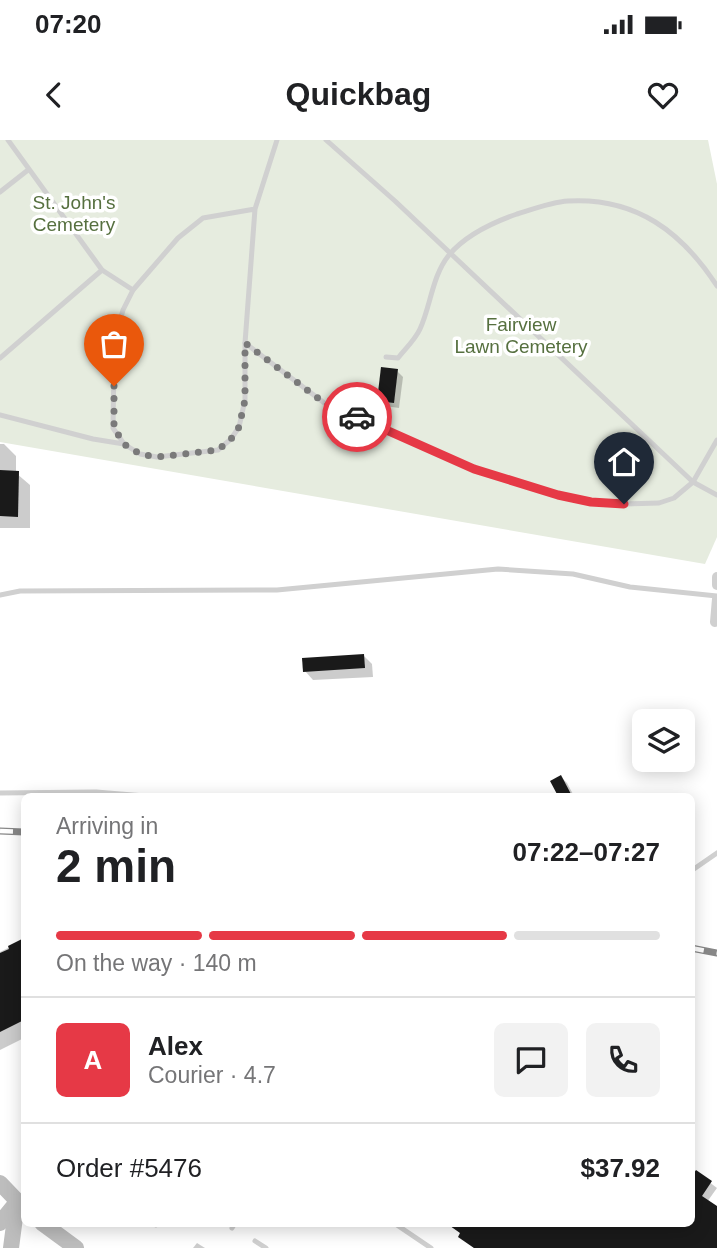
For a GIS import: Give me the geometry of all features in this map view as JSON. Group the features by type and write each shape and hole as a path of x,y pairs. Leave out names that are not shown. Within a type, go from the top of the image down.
{"main road":[{"path":"0,1183 21,1205"},
{"path":"0,1223 21,1205"},
{"path":"11,1248 21,1205"},
{"path":"47,1227 76,1248"}],"street":[{"path":"717,577 717,585"},
{"path":"716,623 717,597"}],"lane":[{"path":"8,140 102,270 133,290"},
{"path":"0,415 93,439 124,444 140,454 157,457 218,450 231,439 239,427 245,400 245,343 255,208 277,140"},
{"path":"326,140 693,482 717,495"},
{"path":"0,192 28,170"},
{"path":"386,357 398,358 419,330 440,269 450,254 499,220 568,201 605,204 635,211 668,228 687,245 717,285"},
{"path":"124,444 114,428 114,364 122,310 133,290 178,238 203,218 255,208"},
{"path":"0,358 102,270"},
{"path":"245,343 327,405 474,469 539,490 591,502 659,503 674,498 693,482 717,440"},
{"path":"0,595 20,591 276,590 498,569 562,573 630,587 717,597"},
{"path":"0,793 108,793"},
{"path":"695,869 717,853"},
{"path":"400,1227 431,1248"},
{"path":"255,1241 266,1248"}],"green space":[{"name":"Fairview Lawn Cemetery","path":"0,140 708,140 717,184 717,537 705,564 0,442"}],"building":[{"path":"381,367 398,369 394,403 377,401"},
{"path":"0,470 19,471 18,517 0,516"},
{"path":"364,654 365,668 303,672 302,658"},
{"path":"561,775 570,793 556,793 550,781"},
{"path":"21,940 21,1022 0,1032 0,953 9,949 8,946"},
{"path":"695,1171 712,1181 702,1196 717,1206 717,1248 474,1248 458,1237 460,1233 452,1227 695,1227"}],"railway":[{"path":"0,831 21,832"},
{"path":"695,949 717,953"}],"way so far":[{"path":"114,386 114,428 124,444 140,454 157,457 218,450 231,439 239,427 245,400 245,343 327,405 357,417"}],"route":[{"path":"357,417 474,469 558,495 591,502 624,504"}],"park label":[{"name":"St. John's Cemetery","path":"74,213"}]}
